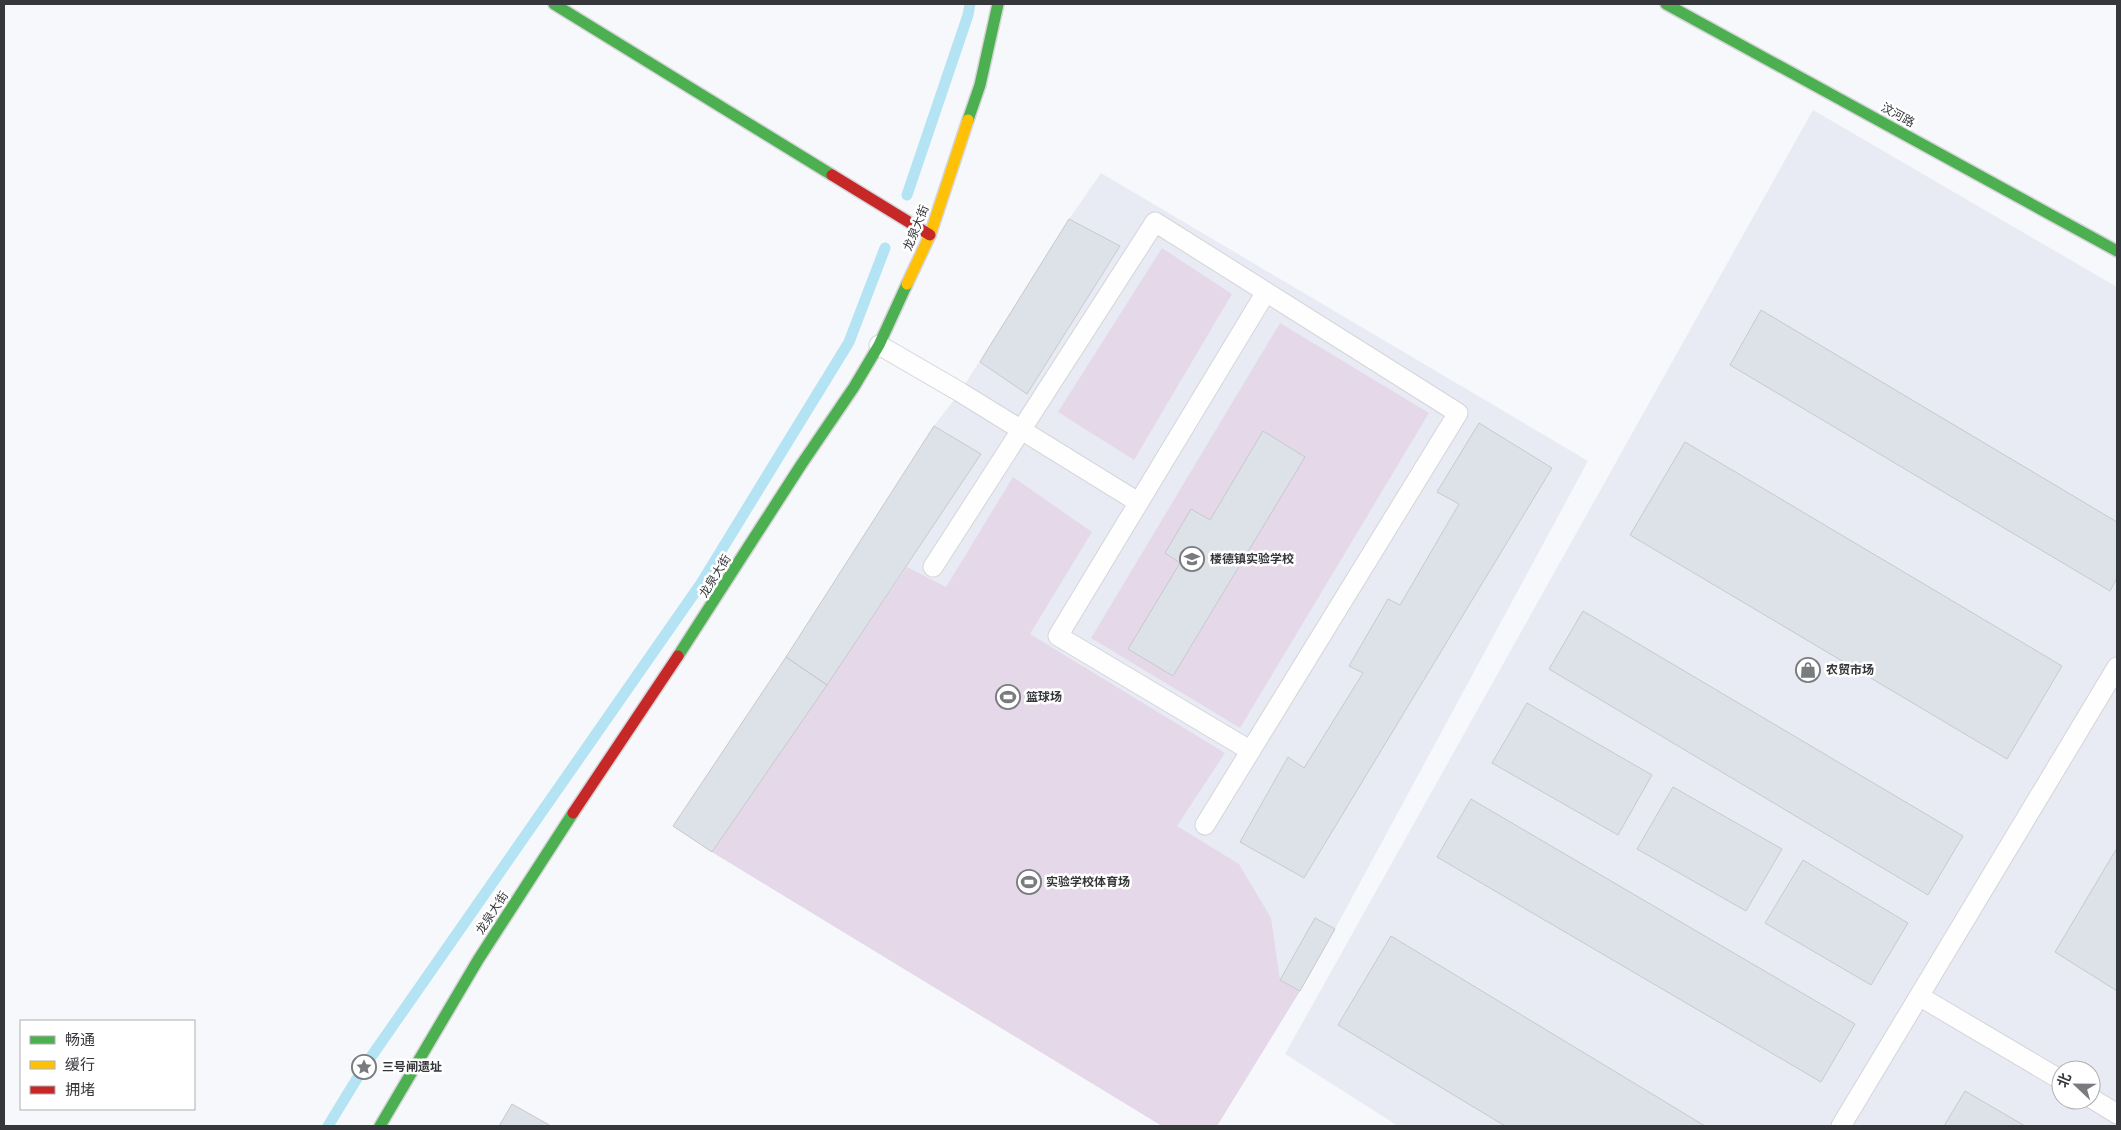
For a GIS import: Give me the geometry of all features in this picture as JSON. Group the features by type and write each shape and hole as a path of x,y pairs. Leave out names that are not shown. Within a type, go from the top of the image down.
{"street":[{"path":"554,4 930,235"},
{"name":"龙泉大街","path":"380,1126 483,952 583,797 709,611 801,465 854,387 879,344 930,235 980,86 998,4"},
{"name":"汶河路","path":"1666,4 2117,251"}],"lane":[{"path":"933,567 1155,222 1458,413 1205,825"},
{"path":"1251,751 1058,636 1266,292"},
{"path":"879,344 1138,502"},
{"path":"1841,1126 2117,667"},
{"path":"1919,996 2051,1074"},
{"path":"2101,1104 2117,1114"}],"shaded area":[{"name":"农贸市场","path":"1813,110 2117,287 2117,1126 1398,1126 1285,1054"},
{"name":"楼德镇实验学校","path":"1101,173 1588,461 1335,929 1300,991 1217,1126 1162,1126 712,852 673,826 786,657 934,426 960,392 1069,219"},
{"path":"1162,248 1232,294 1134,460 1058,412"},
{"path":"1280,323 1429,413 1240,728 1091,638"},
{"path":"1013,477 1092,532 1030,634 1225,753 1177,826 1239,864 1271,918 1280,980 1300,991 1217,1126 1162,1126 712,852 907,567 946,587"}],"building":[{"path":"1069,219 1120,246 1027,394 980,362"},
{"path":"1761,310 2117,522 2117,578 2110,591 1730,365"},
{"path":"1479,423 1552,468 1304,878 1240,842 1288,757 1304,768 1363,673 1349,666 1388,599 1400,605 1459,504 1437,492"},
{"path":"934,426 981,454 827,685 786,657"},
{"path":"1263,431 1305,457 1173,676 1128,649 1180,563 1165,553 1191,509 1210,520"},
{"path":"1685,442 2062,666 2007,759 1630,535"},
{"path":"1583,611 1963,836 1928,895 1549,669"},
{"path":"786,657 827,685 712,852 673,826"},
{"path":"1527,703 1652,775 1618,835 1492,763"},
{"path":"1673,787 1782,849 1746,911 1637,849"},
{"path":"1471,799 1855,1024 1821,1082 1437,857"},
{"path":"2117,848 2117,991 2055,952"},
{"path":"1803,860 1908,923 1871,985 1765,923"},
{"path":"1315,918 1335,929 1300,991 1280,980"},
{"path":"1391,936 1705,1126 1505,1126 1338,1025"},
{"path":"1965,1091 2025,1126 1944,1126"},
{"path":"512,1104 551,1126 499,1126"}],"waterway":[{"path":"907,195 968,15 970,4"},
{"path":"328,1126 364,1067 700,585 849,342 885,248"}],"traffic: fast":[{"path":"554,4 832,175"},
{"path":"968,120 980,85 998,4"},
{"path":"1666,4 2117,251"},
{"path":"678,656 801,465 854,387 879,345 907,284"},
{"path":"380,1126 478,960 573,813"}],"traffic: slow":[{"path":"907,284 930,235 968,120"}],"traffic: jam":[{"path":"832,175 930,235"},
{"path":"573,813 678,656"}],"place":[{"name":"楼德镇实验学校","path":"1192,559"},
{"name":"农贸市场","path":"1808,670"},
{"name":"篮球场","path":"1008,697"},
{"name":"实验学校体育场","path":"1029,882"},
{"name":"三号闸遗址","path":"364,1067"}]}
